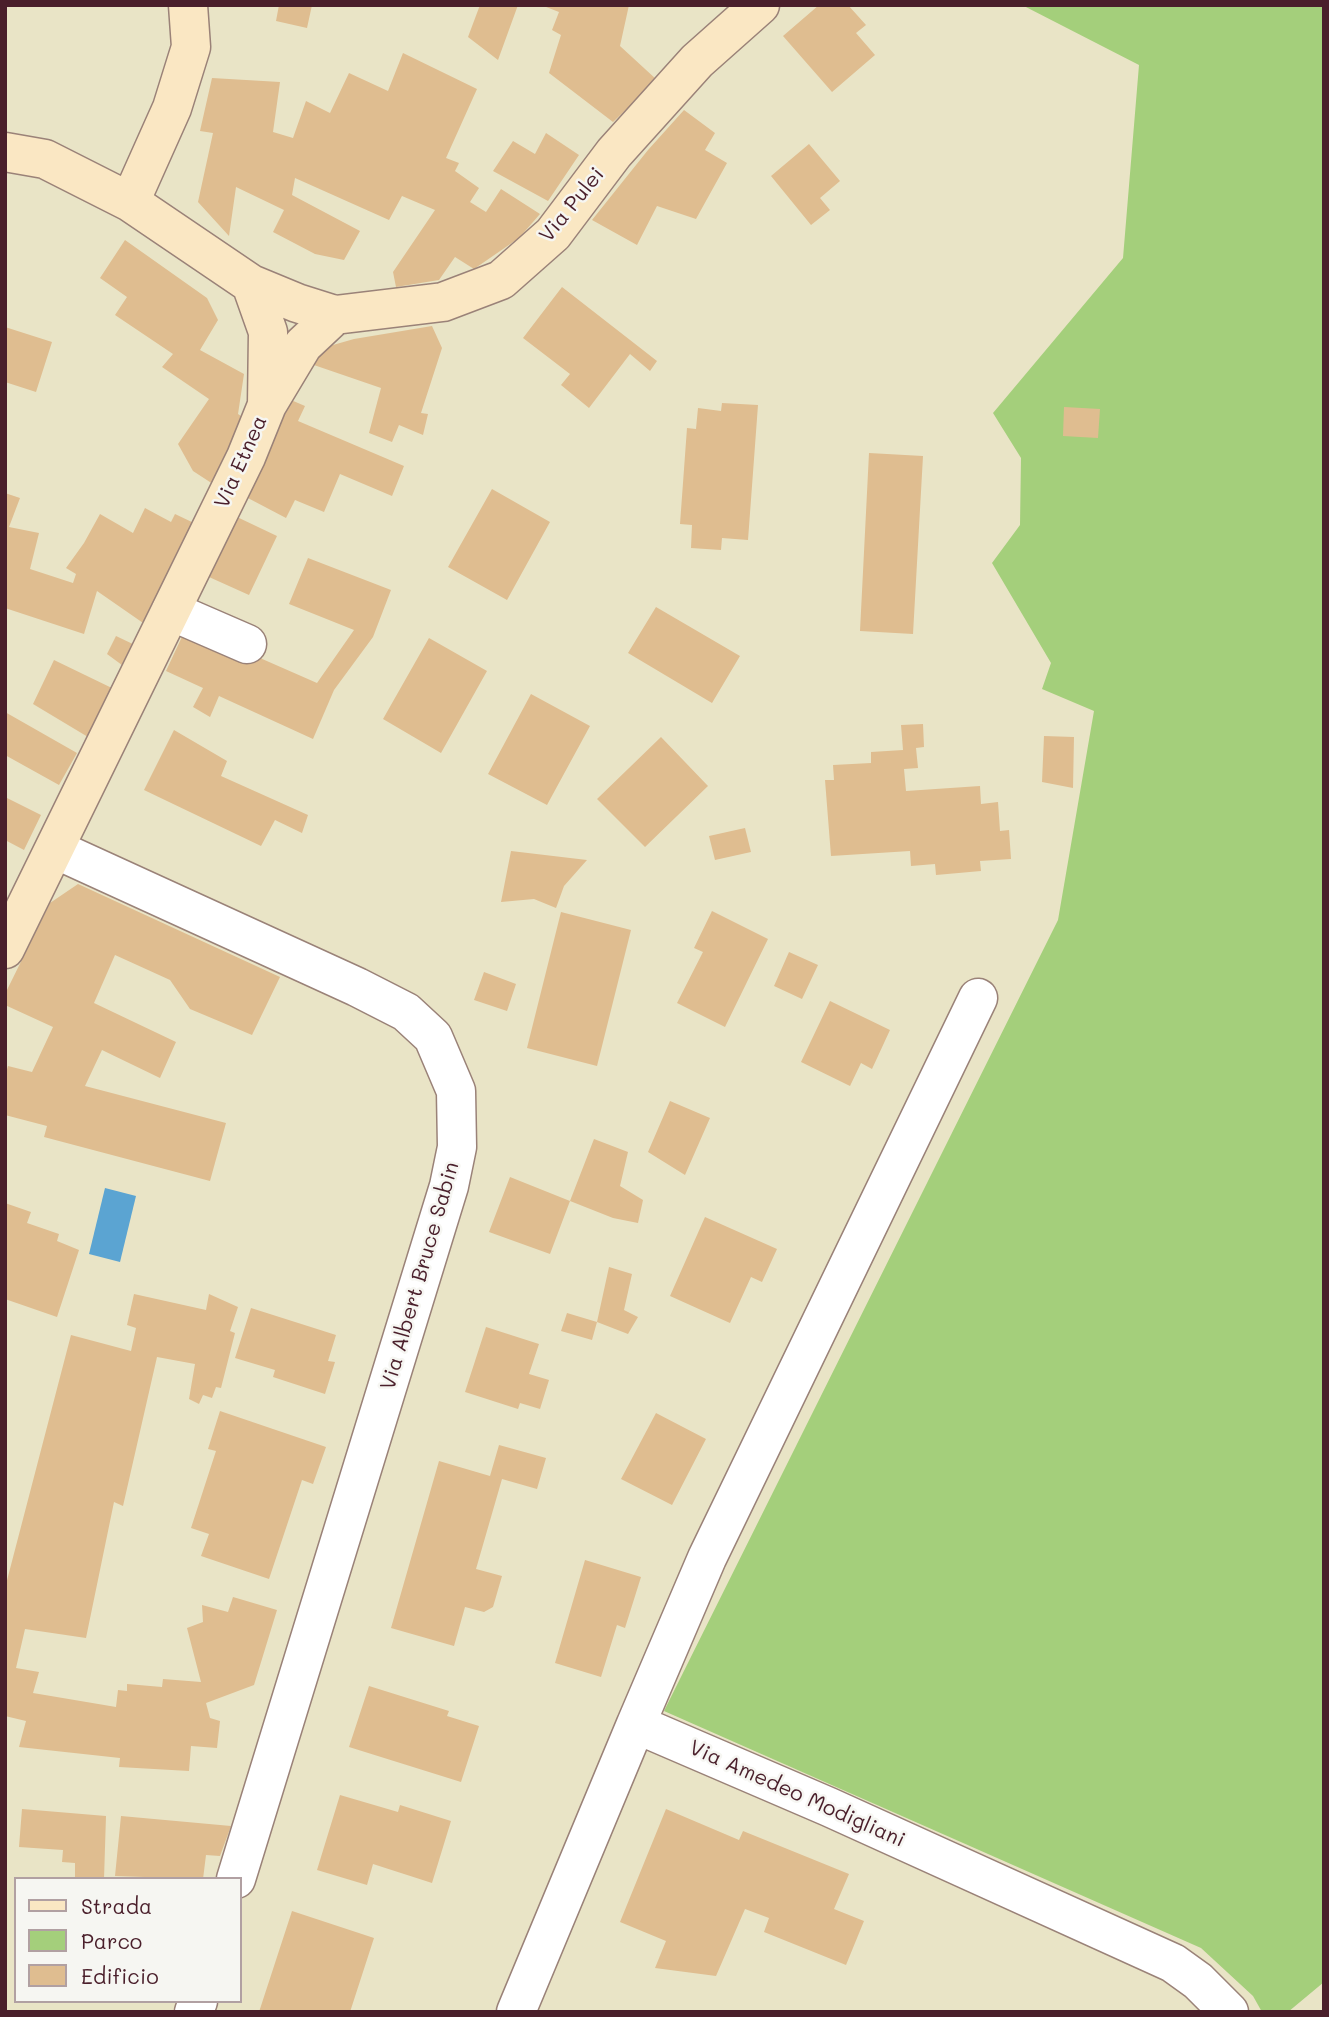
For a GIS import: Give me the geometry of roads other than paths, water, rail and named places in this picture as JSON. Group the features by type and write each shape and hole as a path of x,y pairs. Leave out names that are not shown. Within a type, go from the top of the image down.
{"main road":[{"path":"130,202 172,108 191,47 188,5"},
{"name":"Via Pulei","path":"335,315 443,302 501,280 553,234 614,153 697,61 760,5"},
{"path":"5,152 45,159 130,202 251,284 335,315 303,345 267,405"},
{"name":"Via Etnea","path":"5,949 246,457 267,405 268,332 251,284"}],"street":[{"path":"171,611 247,644"},
{"name":"Via Albert Bruce Sabin","path":"55,849 406,1012 433,1037 456,1091 457,1147 449,1186 237,1877"},
{"path":"516,2012 707,1558 978,998"},
{"name":"Via Amedeo Modigliani","path":"636,1724 829,1807 1173,1963 1198,1981 1229,2012"}],"water":[{"path":"105,1188 136,1196 120,1262 89,1254"}]}
